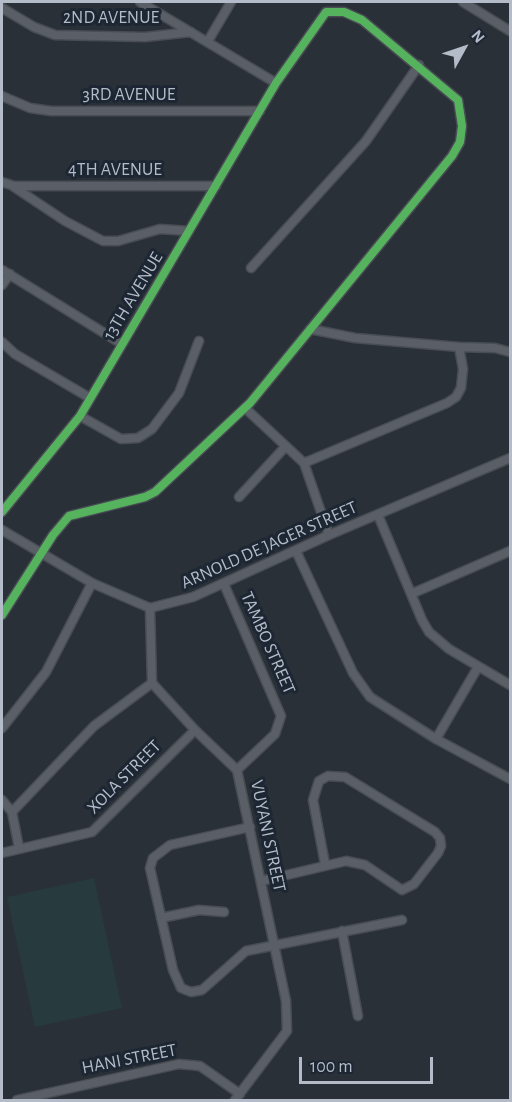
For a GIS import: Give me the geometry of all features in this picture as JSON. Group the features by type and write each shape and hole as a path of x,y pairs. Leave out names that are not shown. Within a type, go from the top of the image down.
{"street":[{"path":"140,2 276,83"},
{"path":"208,41 231,2"},
{"path":"2,615 60,525 69,516 145,497 155,492 245,408 433,180 460,142 461,113 458,100 419,65 362,20 344,12 326,12 327,2"},
{"path":"463,2 510,31"},
{"name":"2ND AVENUE","path":"2,8 34,27 55,35 145,37 191,32"},
{"name":"13TH AVENUE","path":"2,512 80,416 276,83 326,12"},
{"path":"251,268 366,141 419,65"},
{"name":"3RD AVENUE","path":"2,96 30,108 51,111 260,111"},
{"name":"4TH AVENUE","path":"2,182 14,186 65,221 103,241 118,241 160,229 189,231"},
{"name":"4TH AVENUE","path":"14,186 216,186"},
{"path":"2,285 6,272 122,344"},
{"path":"310,329 355,338 495,348 510,352"},
{"path":"80,416 122,439 138,438 152,429 179,393 199,341"},
{"path":"2,342 15,354 90,398"},
{"path":"304,463 456,397 461,388 463,369 459,347"},
{"path":"245,408 304,463 329,535"},
{"path":"239,497 286,446"},
{"name":"ARNOLD DE JAGER STREET","path":"150,608 193,597 329,535 510,458"},
{"path":"378,515 422,620 437,640 510,685"},
{"path":"2,530 92,583 150,608 152,683 94,726 12,812"},
{"path":"296,551 362,688 370,698 436,739 510,779"},
{"path":"411,594 510,551"},
{"path":"2,728 46,672 92,583"},
{"name":"TAMBO STREET","path":"224,584 281,716 275,734 237,770"},
{"path":"436,739 478,667"},
{"name":"VUYANI STREET","path":"152,683 195,730 237,770 250,827 286,1001 287,1031 238,1097"},
{"name":"XOLA STREET","path":"2,853 92,832 195,730"},
{"path":"261,880 325,864 356,861 402,890 414,884 438,853 441,846 440,838 435,832 345,777 328,776 319,782 312,800 325,864"},
{"path":"2,800 12,812 19,848"},
{"path":"250,827 170,845 153,858 150,868 173,970 182,988 187,992 202,990 246,951 402,920"},
{"path":"161,918 199,910 224,912"},
{"path":"342,931 358,1016"},
{"name":"HANI STREET","path":"17,1101 179,1064 200,1066 238,1097"}],"green space":[{"path":"94,878 122,1008 35,1027 7,897"}],"cycle path":[{"path":"2,512 80,416 276,83 326,12 344,12 362,20 458,100 462,126 460,142 452,156 250,403 155,492 145,497 69,516 53,535 2,615"}]}
